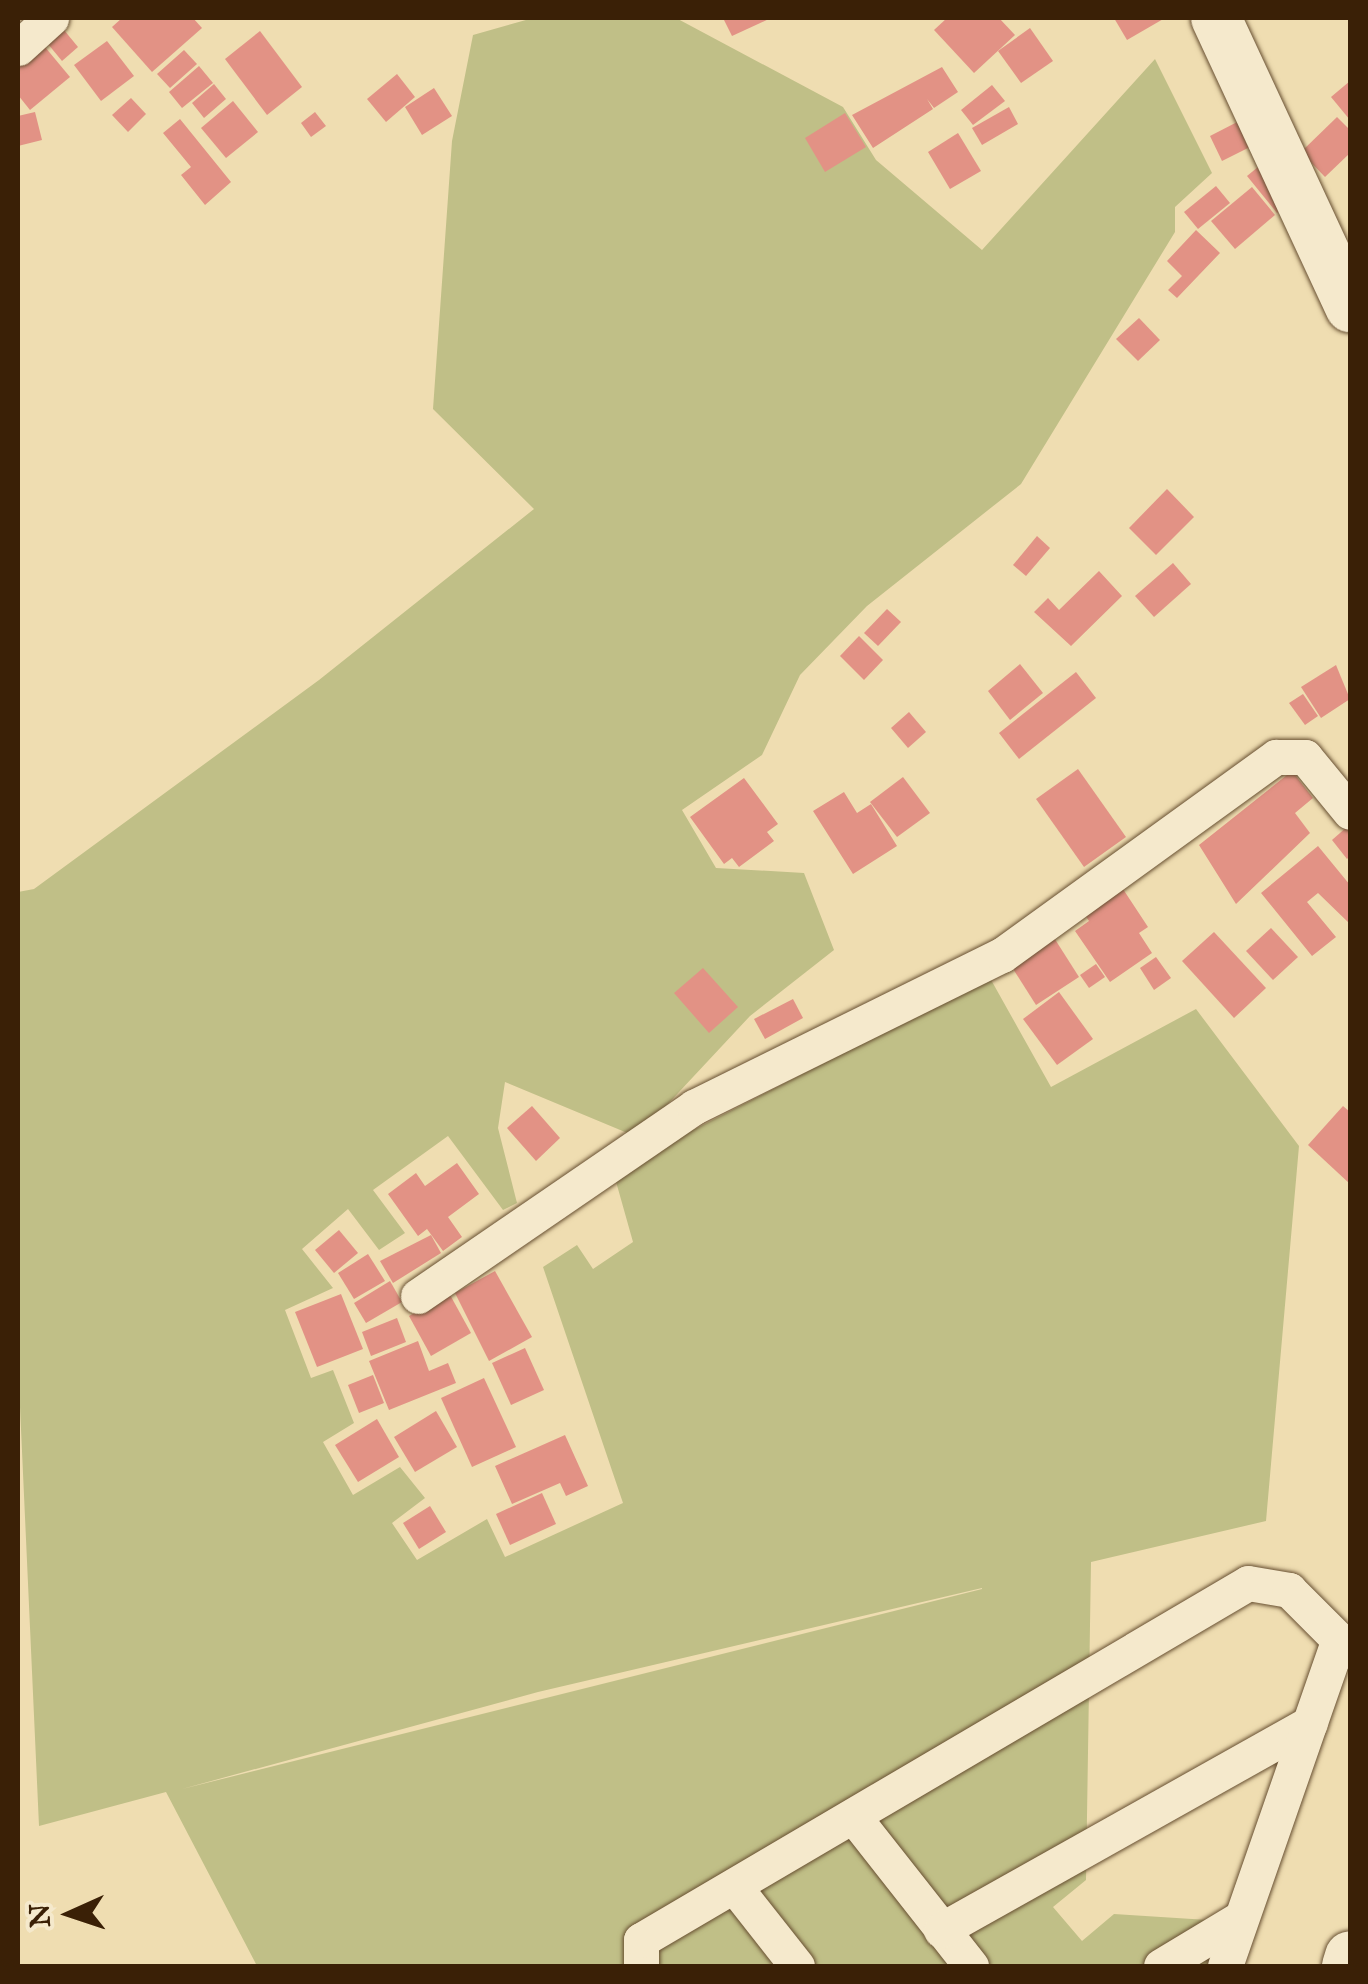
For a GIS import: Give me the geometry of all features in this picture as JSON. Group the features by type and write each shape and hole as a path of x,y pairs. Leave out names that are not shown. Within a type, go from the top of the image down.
{"street":[{"path":"18,48 50,18"},
{"path":"1216,18 1350,306"},
{"path":"418,1296 566,1186 694,1107 974,972 1276,757 1305,757 1350,812"},
{"path":"641,1966 642,1940 1248,1583 1289,1590 1344,1645 1310,1724 1225,1966"},
{"path":"942,1930 1310,1724"},
{"path":"853,1816 971,1966"},
{"path":"734,1886 797,1966"},
{"path":"1161,1966 1242,1918"},
{"path":"1346,1966 1350,1956"}],"shaded area":[{"path":"533,18 676,18 843,107 876,160 982,250 1155,59 1212,173 1175,207 1175,232 1021,484 867,606 800,675 762,755 682,810 716,868 804,873 834,950 750,1016 637,1137 505,1082 498,1128 517,1203 503,1210 448,1136 373,1190 405,1233 379,1250 348,1209 302,1249 333,1288 285,1310 311,1378 333,1370 354,1423 323,1442 353,1495 400,1467 425,1498 392,1523 417,1560 487,1519 505,1557 623,1503 543,1267 577,1245 593,1269 633,1242 613,1171 990,978 1051,1087 1196,1009 1299,1146 1266,1521 1091,1562 1086,1880 1053,1907 1082,1941 1114,1914 1239,1922 1235,1966 257,1966 166,1792 39,1826 18,1363 18,892 34,889 319,680 534,509 433,409 452,141 473,35","holes":["982,1589 182,1789 538,1692"]}],"building":[{"path":"122,18 193,18 202,28 152,72 112,27"},
{"path":"723,18 771,18 732,36"},
{"path":"947,18 999,18 1015,35 974,73 934,30"},
{"path":"1114,18 1165,18 1127,40"},
{"path":"1030,28 1053,61 1021,83 998,51"},
{"path":"64,30 78,47 62,61 48,44"},
{"path":"260,31 302,87 267,115 225,59"},
{"path":"40,41 70,77 30,110 18,95 18,60"},
{"path":"107,41 134,76 101,101 74,65"},
{"path":"184,50 197,64 170,88 157,74"},
{"path":"199,66 213,83 182,108 169,92"},
{"path":"942,67 958,92 934,108 927,99 933,109 873,148 852,115"},
{"path":"397,74 415,97 386,122 367,99"},
{"path":"1350,81 1350,120 1331,97"},
{"path":"214,84 226,99 204,118 192,103"},
{"path":"992,85 1005,101 973,125 961,110"},
{"path":"434,88 452,116 422,135 405,107"},
{"path":"131,98 146,114 128,132 112,115"},
{"path":"233,101 258,132 226,158 201,128"},
{"path":"1009,107 1018,124 982,145 972,128"},
{"path":"35,112 42,140 18,146 18,116"},
{"path":"315,112 326,126 311,137 301,123"},
{"path":"845,113 866,147 825,172 805,138"},
{"path":"1337,117 1350,130 1350,153 1325,177 1301,152"},
{"path":"1245,118 1258,143 1222,161 1210,136"},
{"path":"180,119 231,182 205,205 181,175 191,167 163,133"},
{"path":"958,133 981,171 950,189 928,152"},
{"path":"1269,158 1289,204 1277,213 1247,176"},
{"path":"1216,186 1230,203 1198,229 1184,212"},
{"path":"1252,187 1275,215 1235,249 1211,221"},
{"path":"1196,230 1220,253 1177,298 1168,290 1182,276 1167,261"},
{"path":"1139,318 1160,340 1138,361 1116,339"},
{"path":"1167,489 1194,517 1156,555 1129,528"},
{"path":"1037,536 1050,548 1026,576 1013,565"},
{"path":"1173,563 1191,584 1154,617 1135,596"},
{"path":"1099,571 1122,596 1071,646 1034,612 1048,598 1059,610"},
{"path":"887,609 901,622 878,646 864,633"},
{"path":"859,636 883,660 864,680 840,656"},
{"path":"1020,664 1043,693 1010,720 988,691"},
{"path":"1336,665 1350,699 1321,718 1301,687"},
{"path":"1076,672 1096,698 1019,759 999,733"},
{"path":"1303,694 1318,716 1305,725 1289,703"},
{"path":"909,712 926,732 908,748 891,728"},
{"path":"1078,769 1126,837 1084,867 1036,799"},
{"path":"1292,771 1313,798 1295,813 1310,833 1236,904 1199,845"},
{"path":"903,777 930,813 897,837 870,802"},
{"path":"744,778 778,824 767,832 774,841 739,867 732,858 724,864 690,817"},
{"path":"844,792 857,813 871,804 897,846 853,874 813,811"},
{"path":"1348,826 1350,856 1347,859 1332,840"},
{"path":"1318,846 1350,885 1350,924 1318,893 1307,902 1336,937 1312,956 1261,893"},
{"path":"1121,886 1148,927 1139,933 1152,953 1110,982 1075,931 1089,921 1083,912"},
{"path":"1271,928 1298,957 1273,980 1246,951"},
{"path":"1214,932 1266,988 1234,1018 1182,961"},
{"path":"1051,933 1079,977 1036,1005 1008,961"},
{"path":"1156,957 1171,978 1154,990 1140,968"},
{"path":"1096,964 1105,977 1089,988 1080,975"},
{"path":"703,968 738,1007 709,1033 674,993"},
{"path":"1059,992 1093,1039 1057,1065 1023,1019"},
{"path":"793,999 803,1018 765,1039 754,1019"},
{"path":"532,1106 560,1138 536,1161 507,1128"},
{"path":"1343,1106 1350,1112 1350,1184 1308,1145"},
{"path":"457,1163 479,1194 448,1217 462,1237 443,1251 427,1229 418,1236 388,1194 416,1173 425,1186"},
{"path":"339,1230 358,1253 334,1273 315,1250"},
{"path":"431,1235 441,1253 393,1283 380,1261"},
{"path":"368,1254 385,1281 354,1299 338,1273"},
{"path":"495,1271 532,1337 489,1361 455,1293"},
{"path":"390,1281 402,1302 366,1323 354,1303"},
{"path":"449,1293 471,1333 431,1356 409,1316"},
{"path":"341,1294 363,1349 317,1367 295,1312"},
{"path":"397,1318 406,1342 371,1356 362,1332"},
{"path":"418,1341 429,1371 448,1363 456,1383 389,1410 369,1361"},
{"path":"525,1348 544,1390 511,1405 492,1363"},
{"path":"373,1375 384,1403 359,1413 348,1385"},
{"path":"484,1378 516,1447 472,1467 441,1398"},
{"path":"436,1411 457,1447 415,1472 394,1437"},
{"path":"377,1419 399,1457 358,1482 335,1445"},
{"path":"565,1435 588,1486 566,1496 560,1483 512,1504 495,1466"},
{"path":"542,1493 556,1524 510,1545 496,1514"},
{"path":"430,1506 446,1532 419,1549 403,1523"}]}
